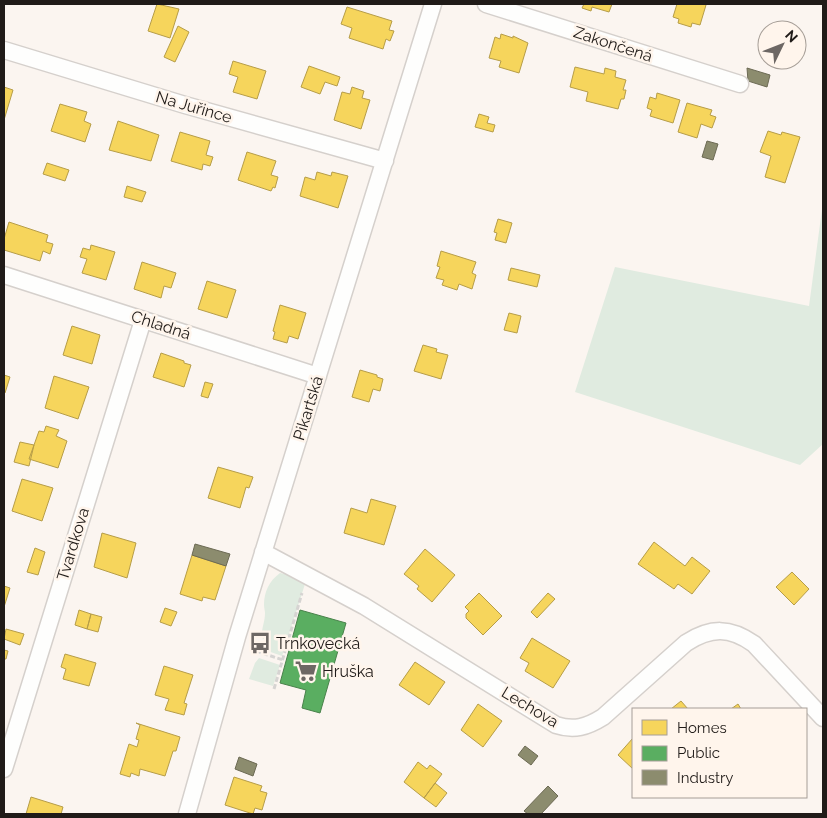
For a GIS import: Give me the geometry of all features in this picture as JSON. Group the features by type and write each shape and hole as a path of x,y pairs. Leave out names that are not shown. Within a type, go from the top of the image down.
{"street":[{"name":"Pikartská","path":"186,814 263,552 433,4"},
{"name":"Zakončená","path":"486,4 740,84"},
{"name":"Na Juřince","path":"4,50 185,105 385,161"},
{"name":"Chladná","path":"4,275 318,376"},
{"name":"Tvardkova","path":"4,769 143,320"},
{"name":"Lechova","path":"263,552 364,606 556,725 566,728 585,727 603,717 686,643 696,637 720,631 731,631 754,644 823,718"}],"path":[{"path":"274,689 297,611"},
{"path":"256,651 283,660"}],"shaded area":[{"path":"823,202 823,444 800,465 575,392 615,267 809,306"},
{"path":"280,573 289,575 305,584 282,656 262,649 265,640 262,638 262,635 265,616 265,596 270,583"},
{"path":"259,658 280,665 273,686 249,679"}],"building: Homes":[{"path":"157,4 179,9 170,38 148,31"},
{"path":"584,4 612,4 609,12 592,7 591,11 582,8"},
{"path":"677,4 706,5 700,25 692,23 691,27 678,23 679,19 673,17"},
{"path":"347,7 392,21 389,30 394,31 390,41 386,39 383,49 349,38 352,28 341,24"},
{"path":"178,26 189,32 175,62 164,57"},
{"path":"501,34 513,38 513,36 528,43 519,73 499,67 501,61 489,58 495,37 500,39"},
{"path":"233,61 266,71 257,99 233,92 238,77 229,74"},
{"path":"309,66 340,77 337,86 325,82 320,94 301,87"},
{"path":"575,67 604,74 605,68 616,71 615,77 626,80 623,90 626,90 624,99 621,99 618,109 586,101 588,92 570,87"},
{"path":"4,87 13,90 4,120"},
{"path":"352,87 364,91 362,98 370,100 361,129 334,120 342,92 350,94"},
{"path":"657,93 680,100 673,123 650,116 652,110 647,108 650,97 656,99"},
{"path":"687,103 712,110 710,115 716,117 712,128 701,124 697,138 678,132"},
{"path":"60,104 87,112 84,121 91,124 85,142 51,131"},
{"path":"479,114 489,117 487,123 495,125 493,132 475,127"},
{"path":"118,121 159,135 151,161 109,150"},
{"path":"768,131 781,135 782,132 800,137 785,183 765,177 771,156 760,152"},
{"path":"180,132 210,141 206,155 213,157 210,166 203,164 202,170 171,161"},
{"path":"247,152 276,161 271,175 278,177 275,188 273,187 271,191 238,180"},
{"path":"47,163 69,170 65,181 43,174"},
{"path":"317,172 331,176 332,172 348,176 338,208 300,196 305,177 315,180"},
{"path":"127,186 146,192 142,202 124,197"},
{"path":"498,219 512,223 506,243 495,240 497,233 494,232"},
{"path":"9,222 48,235 46,242 53,244 50,254 43,251 40,261 4,250 4,239"},
{"path":"91,245 115,252 106,280 82,273 87,259 80,257 83,248 90,250"},
{"path":"441,251 476,262 472,273 476,275 472,289 459,284 457,290 442,285 444,280 436,278 440,267 437,266"},
{"path":"142,262 176,273 171,288 164,286 161,298 134,289"},
{"path":"511,268 540,275 537,287 508,280"},
{"path":"207,281 236,290 227,318 198,309"},
{"path":"280,305 306,313 298,339 289,336 287,343 273,339 275,332 273,331"},
{"path":"509,313 521,316 517,333 504,330"},
{"path":"72,326 100,335 92,364 63,355"},
{"path":"423,345 437,349 436,352 448,355 441,379 414,371"},
{"path":"161,353 191,365 184,387 153,377"},
{"path":"360,370 377,375 377,377 383,379 380,391 373,389 369,402 352,397"},
{"path":"4,375 10,377 5,393 4,392"},
{"path":"54,376 89,387 78,419 45,408"},
{"path":"205,382 213,384 208,398 201,396"},
{"path":"46,426 59,430 56,436 67,441 58,468 29,459 39,431 44,432"},
{"path":"20,442 34,445 29,466 14,462"},
{"path":"218,467 253,477 249,488 246,487 240,508 208,498"},
{"path":"22,479 53,488 42,521 12,511"},
{"path":"371,499 396,506 384,545 344,533 351,508 367,513"},
{"path":"102,533 136,543 127,578 94,567"},
{"path":"654,542 685,566 692,557 710,571 692,594 678,584 674,589 638,564"},
{"path":"35,548 45,552 38,575 27,572"},
{"path":"425,549 455,575 432,602 417,589 419,586 404,574"},
{"path":"192,555 226,566 215,600 203,597 202,601 180,594"},
{"path":"792,572 809,589 794,605 776,587"},
{"path":"4,586 10,588 4,607"},
{"path":"479,593 502,616 483,635 466,618 466,614 469,611 465,607"},
{"path":"548,593 555,599 537,618 531,612"},
{"path":"165,608 177,612 171,626 160,622"},
{"path":"79,610 91,614 87,629 75,625"},
{"path":"91,614 102,617 98,632 87,629"},
{"path":"6,629 24,634 20,645 4,639"},
{"path":"532,638 570,661 553,688 525,671 529,663 520,658"},
{"path":"4,650 8,651 6,659 4,659"},
{"path":"65,654 96,663 89,686 63,679 66,669 61,667"},
{"path":"415,662 445,682 429,705 399,685"},
{"path":"164,666 193,675 184,703 187,704 184,715 165,710 169,699 155,695"},
{"path":"681,701 687,708 672,708"},
{"path":"478,704 502,721 483,747 461,730"},
{"path":"738,704 740,708 732,708"},
{"path":"136,723 180,737 176,751 173,751 165,776 140,769 139,776 131,773 130,777 120,774 129,744 137,747 139,740 136,739 140,725"},
{"path":"632,739 632,768 618,755"},
{"path":"418,762 427,769 430,765 442,774 424,798 404,782"},
{"path":"234,777 262,786 260,791 267,793 262,810 255,808 253,814 225,805"},
{"path":"435,783 447,793 436,807 424,798"},
{"path":"31,797 63,807 61,814 26,814"}],"building: Public":[{"path":"300,610 346,623 320,713 302,708 306,690 280,683"}],"building: Industry":[{"path":"747,68 770,75 767,87 748,81"},
{"path":"707,141 718,144 713,160 702,157"},
{"path":"195,544 230,554 226,566 192,555"},
{"path":"525,746 538,756 531,765 518,755"},
{"path":"239,757 257,764 253,776 235,769"},
{"path":"548,786 558,796 541,814 528,814 524,811"}],"place":[{"name":"Trnkovecká","path":"260,643"},
{"name":"Hruška","path":"306,671"}]}
